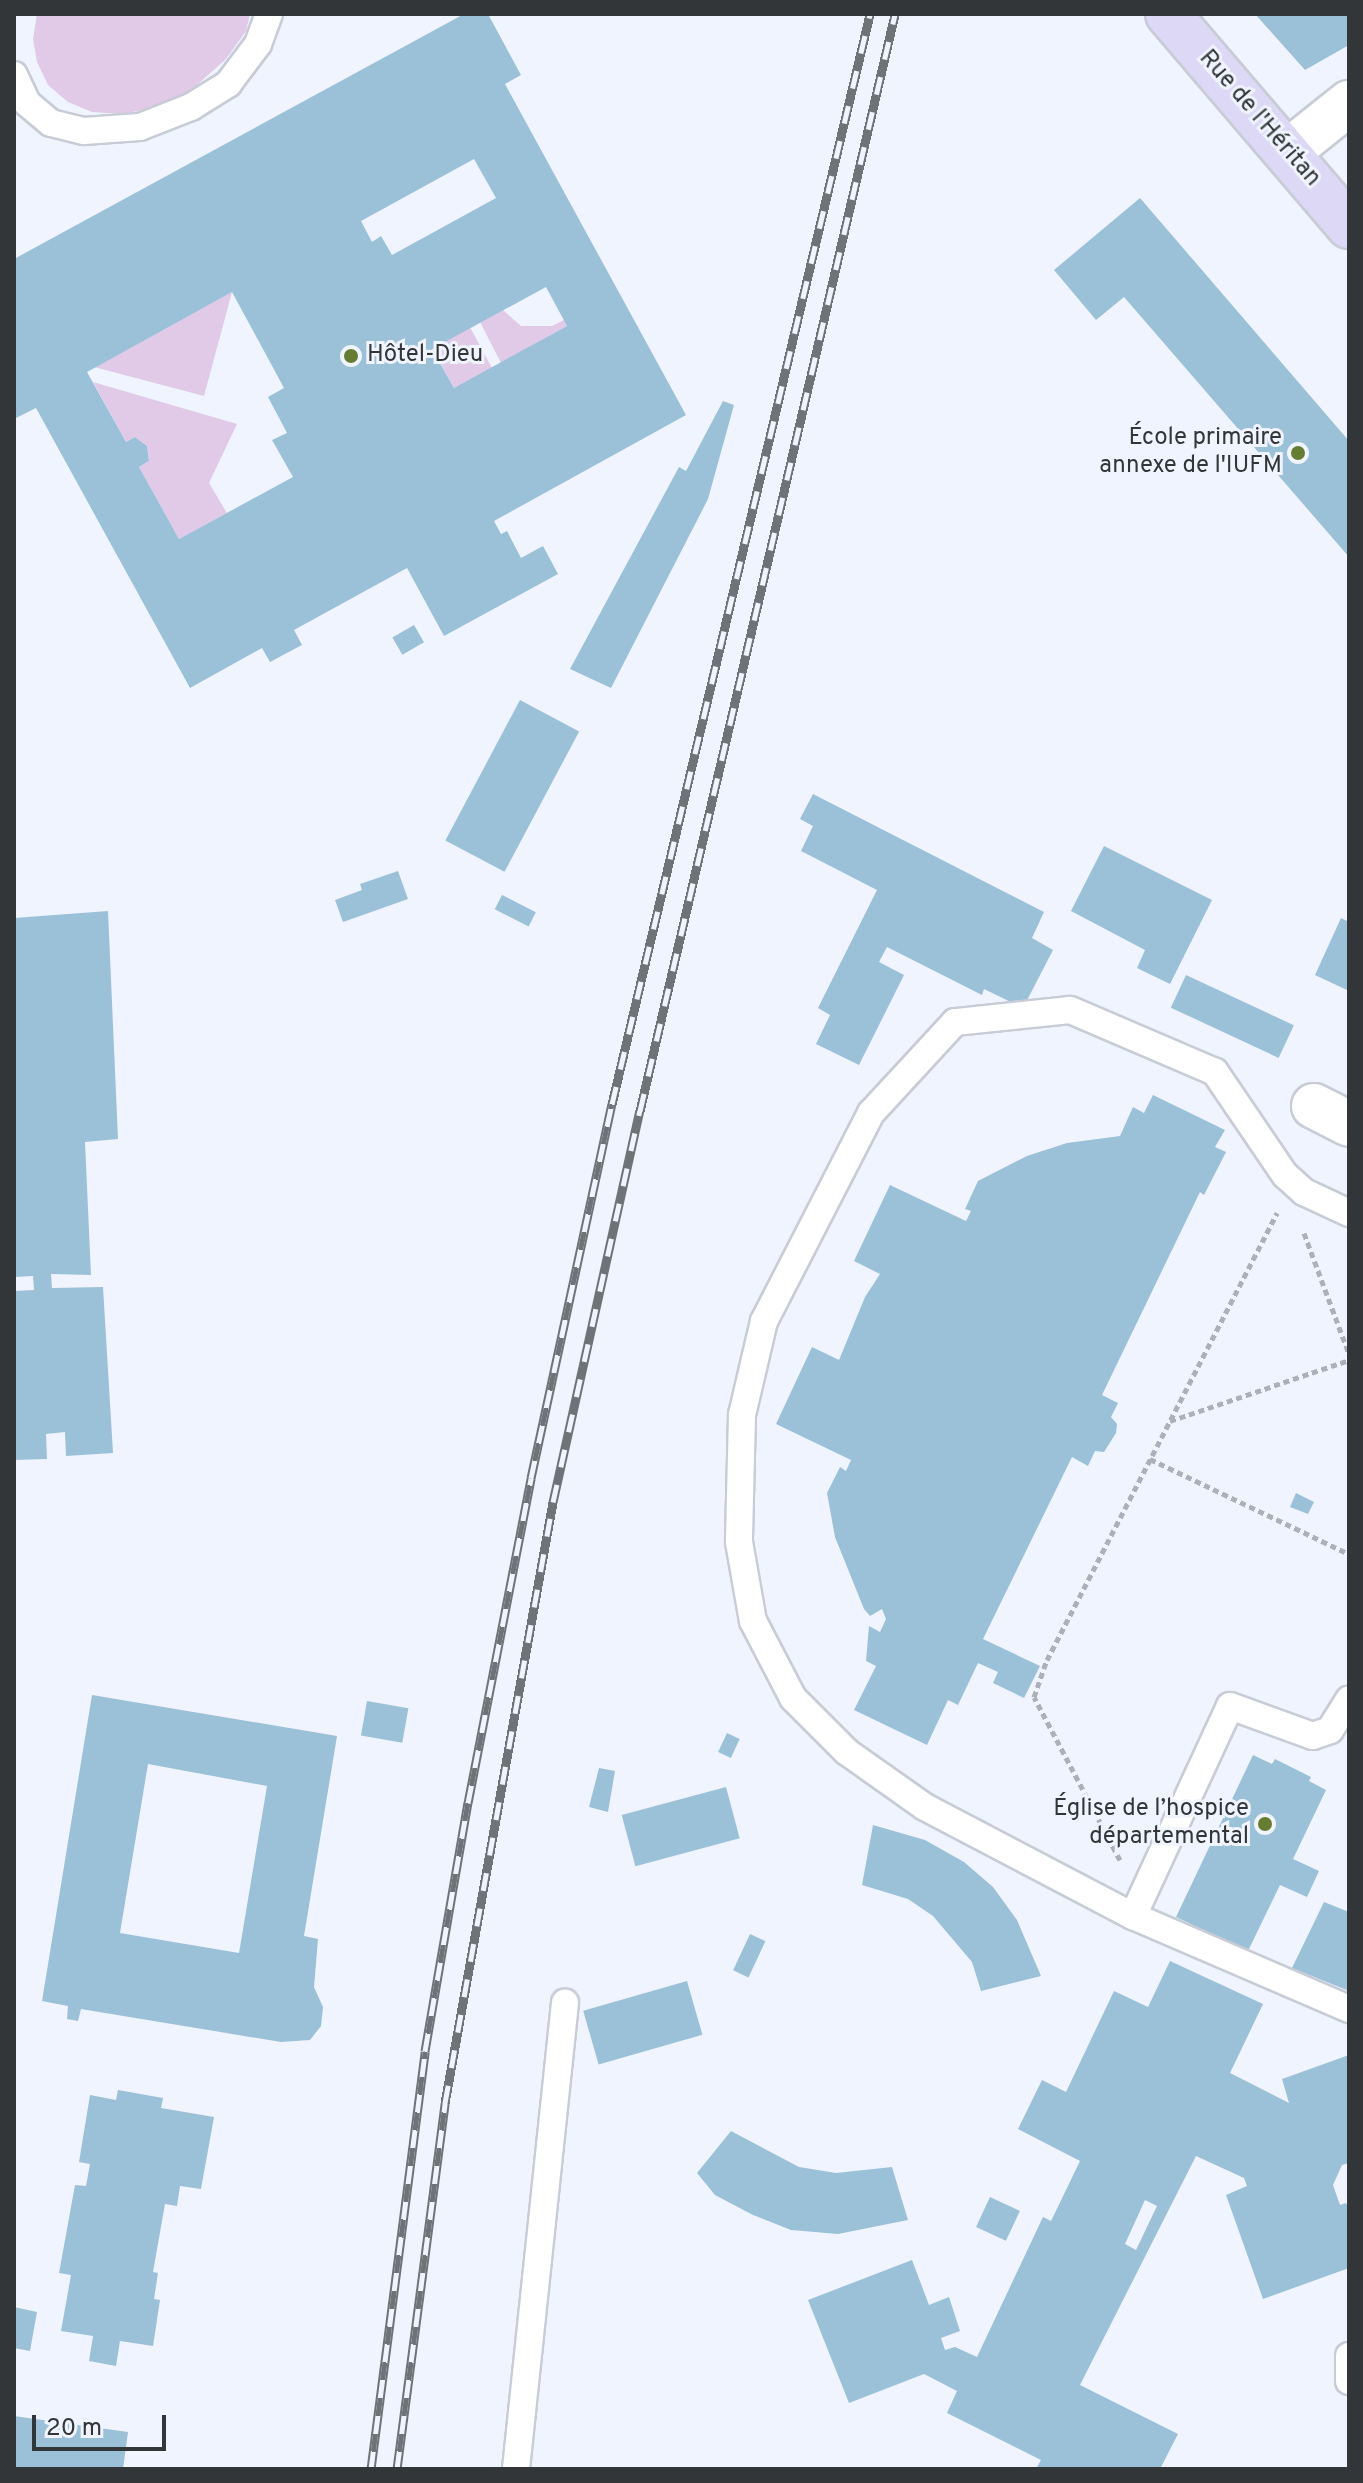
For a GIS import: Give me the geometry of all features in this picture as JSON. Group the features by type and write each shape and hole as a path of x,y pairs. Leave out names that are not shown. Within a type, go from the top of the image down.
{"street":[{"name":"Rue de l'Héritan","path":"1168,14 1289,151 1349,226"},
{"path":"1289,151 1349,103"}],"lane":[{"path":"14,75 27,103 51,123 84,131 140,127 191,107 228,84 258,44 269,14"},
{"path":"1349,1213 1290,1186 1215,1072 1070,1010 955,1022 871,1113 764,1321 742,1415 739,1542 753,1621 793,1698 847,1752 925,1807 1349,2009"},
{"path":"1137,1908 1230,1706 1313,1736 1330,1730 1349,1700"},
{"path":"516,2469 565,2003"},
{"path":"1349,2356 1349,2381"}],"path":[{"path":"1170,1421 1349,1357 1290,1186"},
{"path":"1137,1908 1034,1697 1047,1660 1290,1186"},
{"path":"1150,1459 1349,1554"}],"shaded area":[{"path":"37,14 250,14 246,31 226,59 188,93 155,108 121,114 92,112 68,102 48,85 37,62 33,39"},
{"path":"232,292 204,396 94,367"},
{"path":"503,310 521,326 552,326 564,320 567,326 501,363 475,312"},
{"path":"415,316 465,318 492,368 454,388"},
{"path":"93,382 237,424 209,483 227,513 179,539 139,467 149,461 147,446 135,437 126,442"}],"building":[{"name":"Hôtel-Dieu","path":"464,14 488,14 521,75 505,84 686,415 494,521 501,534 507,531 521,558 543,546 558,574 444,636 407,568 294,630 302,645 270,662 262,648 190,688 36,408 14,419 14,259","holes":["474,159 496,198 392,255 381,236 372,242 361,221","546,287 567,326 454,388 432,349","232,292 284,388 268,397 287,433 272,440 293,477 179,539 139,467 149,461 147,446 135,437 126,442 87,372"]},
{"path":"1255,14 1349,14 1349,45 1305,70"},
{"path":"1140,198 1349,441 1349,557 1124,297 1096,320 1054,270"},
{"path":"723,401 734,405 708,499 611,688 570,669 679,467 686,471"},
{"path":"414,625 424,642 402,655 392,638"},
{"path":"520,700 579,731 505,872 445,840"},
{"path":"813,794 1044,912 1032,938 1053,950 1023,1008 984,989 982,995 887,947 879,962 904,975 859,1065 816,1044 830,1015 818,1008 877,890 801,851 813,826 800,819"},
{"path":"1104,846 1212,900 1170,984 1137,968 1145,950 1071,911"},
{"path":"398,871 408,899 343,922 335,900 362,890 360,884"},
{"path":"502,895 536,912 529,927 495,909"},
{"path":"108,911 118,1139 85,1142 91,1275 51,1274 52,1288 103,1287 113,1453 66,1456 65,1432 46,1434 47,1459 14,1460 14,1291 34,1290 33,1276 14,1277 14,918"},
{"path":"1341,918 1349,922 1349,991 1315,975"},
{"path":"1186,975 1294,1025 1279,1058 1171,1008"},
{"path":"1153,1095 1225,1130 1215,1147 1226,1152 1204,1195 1200,1192 1102,1395 1118,1403 1111,1417 1117,1424 1116,1433 1104,1452 1095,1451 1088,1466 1072,1457 983,1639 1040,1666 1024,1698 993,1683 998,1672 978,1663 958,1705 948,1700 927,1745 854,1710 876,1666 866,1661 869,1626 880,1632 886,1619 882,1609 870,1616 864,1609 835,1537 827,1493 840,1467 846,1471 851,1460 776,1424 812,1347 839,1360 865,1297 880,1274 854,1261 890,1185 966,1221 971,1211 965,1209 978,1181 1027,1156 1067,1143 1120,1136 1133,1107 1144,1113"},
{"path":"1296,1493 1314,1502 1308,1514 1290,1507"},
{"path":"92,1695 337,1736 304,1936 318,1939 314,1987 323,2007 321,2026 310,2040 281,2042 81,2009 78,2021 67,2019 68,2006 42,2001","holes":["148,1764 267,1786 239,1953 120,1933"]},
{"path":"367,1701 408,1708 402,1743 361,1735"},
{"path":"727,1733 740,1739 731,1758 718,1752"},
{"name":"Église de l’hospice départemental","path":"1253,1755 1272,1764 1275,1759 1311,1777 1309,1781 1326,1790 1293,1859 1319,1871 1307,1897 1280,1885 1248,1951 1176,1917"},
{"path":"599,1768 615,1771 608,1812 589,1807"},
{"path":"726,1787 740,1838 635,1866 622,1815"},
{"path":"873,1825 925,1840 964,1862 993,1887 1017,1920 1041,1976 981,1991 972,1962 933,1916 908,1899 862,1885"},
{"path":"1324,1902 1349,1912 1349,1991 1292,1968"},
{"path":"750,1934 765,1941 749,1977 733,1970"},
{"path":"1170,1961 1263,2004 1230,2073 1289,2103 1282,2079 1349,2055 1349,2163 1342,2165 1333,2185 1340,2205 1346,2203 1349,2210 1349,2268 1263,2299 1226,2195 1247,2186 1244,2178 1196,2156 1080,2385 1178,2434 1160,2469 1036,2469 1041,2460 947,2413 957,2391 924,2374 849,2403 808,2300 912,2260 929,2305 949,2297 960,2331 941,2338 945,2350 955,2347 977,2357 1043,2217 1051,2221 1080,2161 1018,2129 1042,2080 1066,2092 1114,1991 1148,2007","holes":["1145,2200 1157,2206 1136,2250 1125,2244"]},
{"path":"687,1981 702,2035 599,2065 583,2011"},
{"path":"118,2090 163,2098 161,2108 214,2117 201,2189 180,2186 177,2206 165,2204 153,2272 158,2273 154,2299 160,2300 153,2346 120,2341 116,2366 89,2361 93,2336 61,2331 71,2275 59,2273 75,2185 86,2186 90,2164 79,2162 90,2095 116,2100"},
{"path":"731,2131 799,2167 836,2173 892,2167 908,2220 838,2234 791,2230 753,2215 715,2195 697,2173"},
{"path":"990,2197 1020,2211 1006,2241 976,2227"},
{"path":"14,2307 37,2312 30,2351 14,2348"},
{"path":"14,2416 128,2432 123,2469 14,2469"}],"railway":[{"path":"371,2469 425,2051 468,1803 531,1478 612,1104 870,14"},
{"path":"397,2469 445,2103 553,1502 640,1111 895,14"}],"place":[{"name":"Hôtel-Dieu","path":"351,356"},
{"name":"École primaire annexe de l'IUFM","path":"1298,453"},
{"name":"Église de l’hospice départemental","path":"1265,1824"}]}
